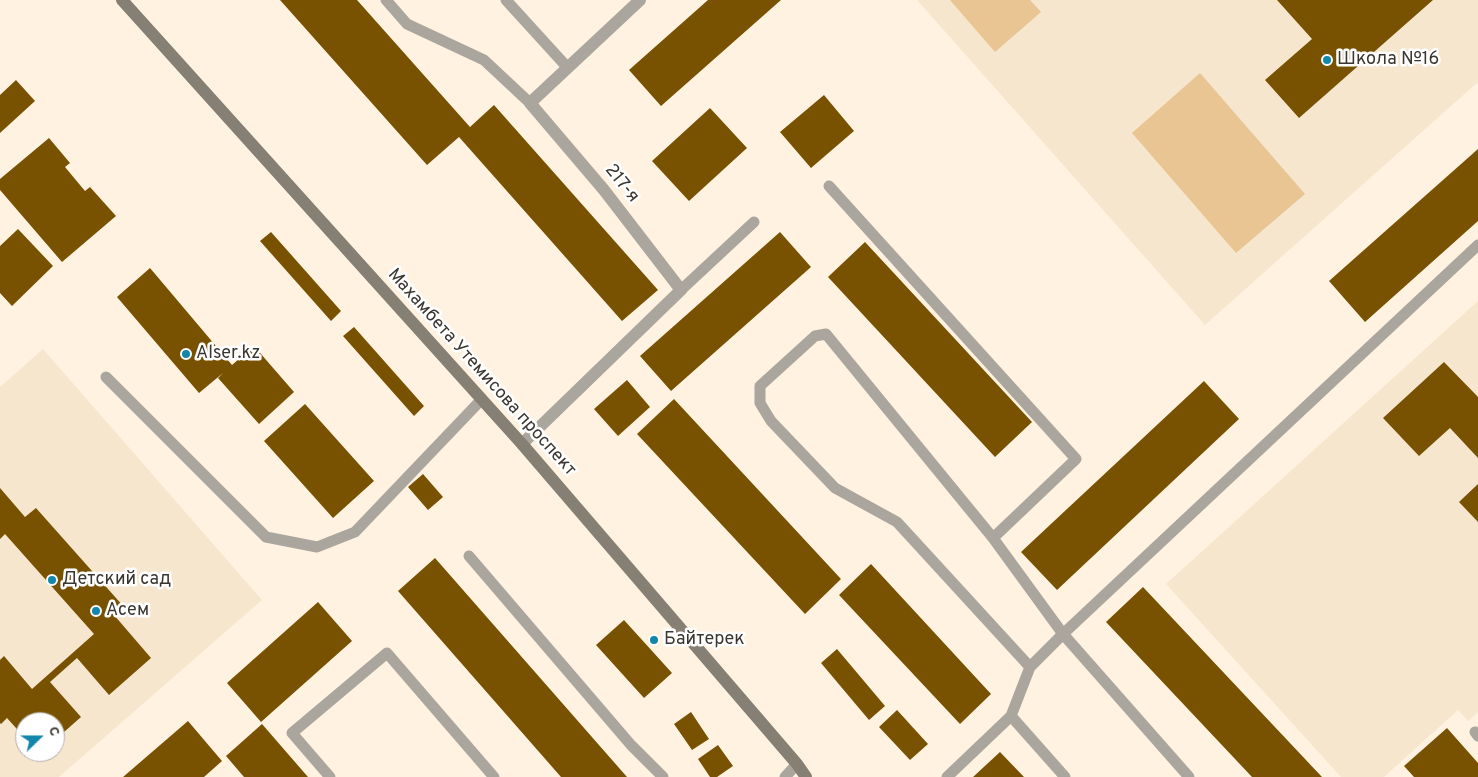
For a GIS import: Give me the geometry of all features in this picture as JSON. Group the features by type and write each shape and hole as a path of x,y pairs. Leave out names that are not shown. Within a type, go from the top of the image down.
{"street":[{"name":"Махамбета Утемисова проспект","path":"122,0 522,444 797,764 806,777"},
{"path":"530,103 567,66 640,0"},
{"name":"217-я","path":"530,103 604,190 681,290"},
{"path":"522,444 681,290"}],"lane":[{"path":"386,0 407,24 484,60 530,103"},
{"path":"506,0 567,66"},
{"path":"829,186 1076,459 992,538"},
{"path":"681,290 754,222"},
{"path":"947,777 1011,716 1030,667 1478,245"},
{"path":"1030,667 897,522 835,488 771,421 760,403 760,386 815,336 826,334 992,538 1063,634 1189,777"},
{"path":"106,377 266,537 317,547 355,532 482,399"},
{"path":"469,556 630,744 663,777"},
{"path":"330,777 292,733 387,653 494,777"},
{"path":"1011,716 1065,777"},
{"path":"785,777 797,764"}],"shaded area":[{"path":"917,0 1478,0 1478,82 1205,325"},
{"path":"950,0 1030,0 1041,12 995,52"},
{"path":"1200,73 1305,194 1236,253 1132,133"},
{"path":"1478,301 1478,712 1468,721 1458,710 1384,777 1341,777 1166,584"},
{"path":"43,349 262,600 59,777 0,777 0,387"}],"building":[{"path":"280,0 357,0 470,127 494,105 658,290 622,321 459,137 427,165"},
{"path":"708,0 781,0 661,106 629,70"},
{"name":"Школа №16","path":"1277,0 1433,0 1299,118 1265,80 1312,39"},
{"path":"16,80 35,101 0,133 0,95"},
{"path":"824,95 854,131 811,168 780,132"},
{"path":"710,108 747,148 689,201 652,161"},
{"path":"49,138 70,163 65,167 85,191 90,187 116,216 62,262 0,190 0,179"},
{"path":"1478,149 1478,221 1365,322 1329,281"},
{"path":"18,229 53,266 12,306 0,293 0,246"},
{"path":"271,232 341,311 331,321 260,241"},
{"path":"780,232 811,267 671,391 640,356"},
{"path":"865,242 1032,422 995,457 828,277"},
{"path":"150,268 232,365 254,346 294,392 259,424 218,378 223,373 199,393 117,297"},
{"path":"354,327 424,406 414,416 343,336"},
{"path":"1444,362 1478,397 1478,458 1450,428 1419,456 1383,418"},
{"path":"627,380 650,407 618,436 594,409"},
{"path":"1204,381 1239,419 1057,590 1021,552"},
{"path":"674,399 841,579 805,614 637,434"},
{"path":"305,404 374,481 333,518 264,441"},
{"path":"423,474 443,497 428,510 408,487"},
{"path":"1478,484 1478,522 1459,502"},
{"name":"Асем","path":"0,488 25,517 36,508 124,607 114,615 151,658 109,695 77,658 50,682 81,717 65,731 65,712 15,712 15,727 7,718 0,723 0,660 4,656 32,689 94,634 5,534 0,539"},
{"path":"435,558 627,777 561,777 398,591"},
{"path":"871,564 991,694 960,724 839,595"},
{"path":"1143,587 1322,777 1252,777 1106,622"},
{"path":"318,602 352,641 261,722 227,683"},
{"path":"624,620 672,673 644,698 596,645"},
{"path":"837,649 885,706 869,720 821,663"},
{"path":"897,710 928,744 910,760 879,727"},
{"path":"691,712 709,739 692,750 674,724"},
{"path":"188,721 222,761 204,777 123,777"},
{"path":"262,724 308,777 244,777 226,756"},
{"path":"1447,728 1478,763 1478,777 1414,777 1404,766"},
{"path":"718,745 733,766 717,777 710,777 698,759"},
{"path":"1000,752 1024,777 973,777"}],"place":[{"name":"Школа №16","path":"1327,60"},
{"name":"Alser.kz","path":"186,354"},
{"name":"Детский сад","path":"52,580"},
{"name":"Асем","path":"96,611"},
{"name":"Байтерек","path":"654,640"}]}
